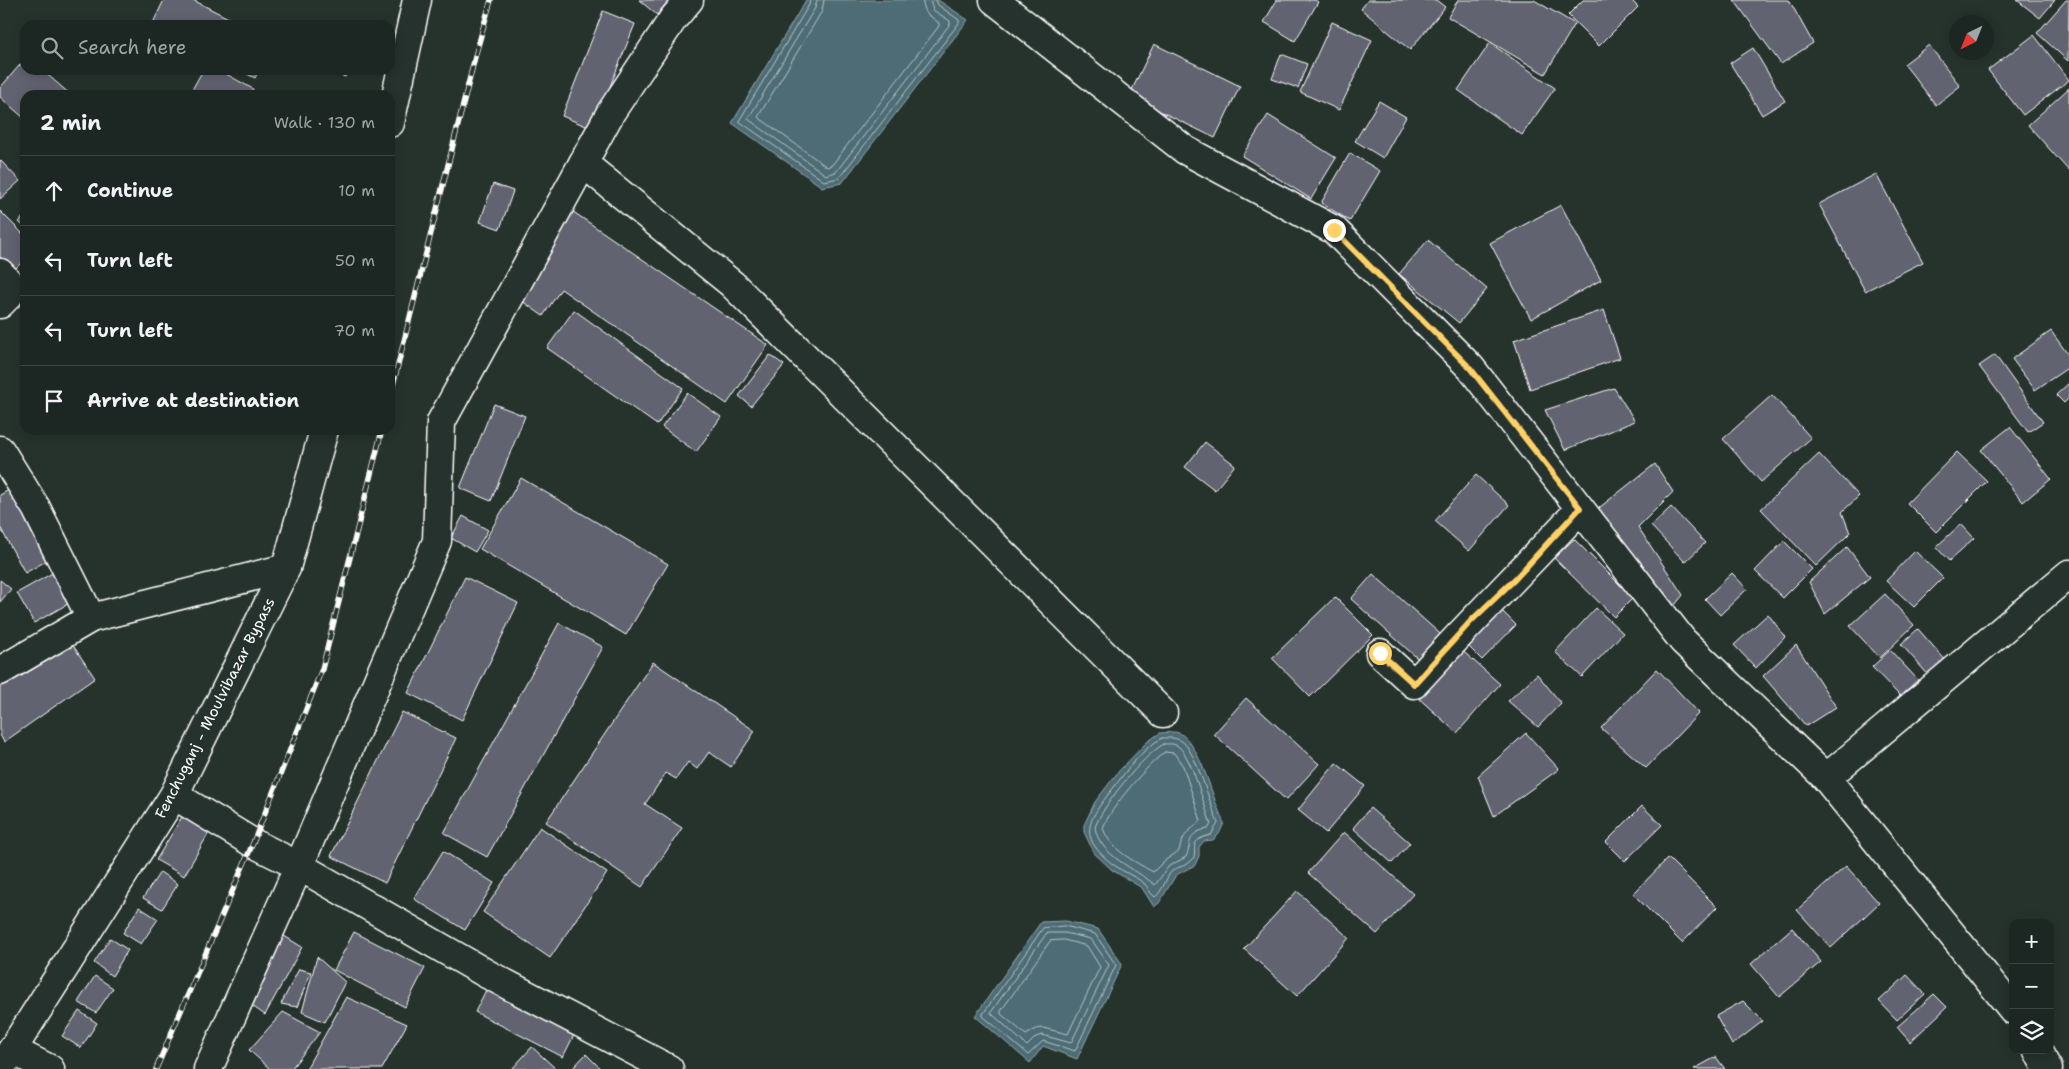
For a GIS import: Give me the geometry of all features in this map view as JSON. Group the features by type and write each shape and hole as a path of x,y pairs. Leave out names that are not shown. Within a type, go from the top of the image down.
{"main road":[{"path":"395,100 417,0"},
{"path":"208,1069 299,866 437,541 441,422 611,112 673,19 689,0"},
{"path":"994,0 1185,150 1334,230 1470,368 1683,641 1826,778 2012,1009"},
{"path":"583,163 732,284 1163,713"},
{"path":"0,273 13,287 9,296 0,304"},
{"name":"Fenchuganj - Moulvibazar Bypass","path":"6,1059 174,795 286,568 323,435"},
{"path":"0,450 36,508 92,618"},
{"path":"1380,653 1414,684 1471,621 1515,579 1580,508"},
{"path":"0,671 92,618 286,568"},
{"path":"1826,778 2069,574"},
{"path":"174,795 253,843 299,866 487,974 669,1069"},
{"path":"2039,1054 2048,1069"},
{"path":"6,1059 50,1069"}],"water":[{"path":"806,0 938,0 968,20 842,183 822,187 732,123"},
{"path":"1160,733 1179,733 1187,739 1200,760 1224,823 1219,834 1213,840 1204,841 1199,847 1199,856 1195,865 1176,875 1159,903 1154,907 1142,888 1112,870 1094,853 1084,832 1084,825 1095,802 1118,772 1147,742"},
{"path":"1066,921 1098,929 1122,964 1077,1059 1043,1046 1030,1063 975,1016 1041,922"}],"building":[{"path":"164,0 193,0 232,20 154,20"},
{"path":"639,0 669,0 657,15"},
{"path":"1277,0 1315,0 1318,2 1295,41 1264,22"},
{"path":"1368,0 1436,0 1445,7 1410,50 1361,9"},
{"path":"1458,0 1534,0 1575,24 1545,74 1448,17"},
{"path":"1583,0 1631,0 1638,7 1599,46 1568,15"},
{"path":"1734,0 1789,0 1813,43 1781,64"},
{"path":"2017,0 2055,0 2040,18"},
{"path":"2066,0 2069,0 2068,61 2037,33"},
{"path":"603,11 635,24 593,129 562,116"},
{"path":"1332,22 1372,40 1339,110 1300,92"},
{"path":"2034,35 2069,80 2023,115 1988,70"},
{"path":"1490,43 1555,88 1522,135 1458,90"},
{"path":"1154,44 1240,86 1215,138 1129,96"},
{"path":"1929,45 1960,86 1936,105 1904,64"},
{"path":"1753,48 1785,101 1762,115 1730,63"},
{"path":"1281,54 1307,64 1298,88 1272,79"},
{"path":"20,65 20,75 48,75 65,90 20,90 20,115 0,97 0,88"},
{"path":"200,75 228,75 253,89 252,90 192,90"},
{"path":"2069,88 2069,171 2028,125"},
{"path":"1379,101 1406,117 1383,158 1355,141"},
{"path":"1268,115 1336,158 1311,199 1242,156"},
{"path":"1350,153 1380,171 1350,221 1321,203"},
{"path":"0,160 20,181 0,199"},
{"path":"1876,174 1923,262 1865,291 1819,204"},
{"path":"493,184 513,191 500,229 480,222"},
{"path":"1561,205 1601,280 1531,319 1490,243"},
{"path":"569,209 768,345 727,404 561,289 543,316 518,298"},
{"path":"0,211 20,231 20,264 14,270 0,257"},
{"path":"1428,240 1487,289 1459,323 1399,274"},
{"path":"574,310 683,388 657,425 547,348"},
{"path":"1604,310 1620,358 1530,389 1514,340"},
{"path":"2051,331 2069,356 2069,367 2035,390 2012,359"},
{"path":"770,355 784,365 751,406 739,396"},
{"path":"1995,355 2043,422 2028,432 1979,366"},
{"path":"2069,383 2069,398 2064,403 2056,395"},
{"path":"1614,388 1635,421 1565,450 1545,410"},
{"path":"687,393 721,417 696,452 662,427"},
{"path":"1772,395 1811,438 1761,482 1723,439"},
{"path":"494,404 525,416 491,501 460,488"},
{"path":"2010,427 2051,479 2023,502 1981,450"},
{"path":"1205,442 1235,465 1215,490 1185,467"},
{"path":"1957,452 1987,481 1936,532 1907,503"},
{"path":"1819,454 1859,496 1842,512 1850,533 1816,566 1761,509"},
{"path":"1655,464 1673,492 1638,527 1683,595 1670,611 1595,511"},
{"path":"1476,475 1509,505 1469,551 1435,521"},
{"path":"521,478 668,564 626,635 480,549"},
{"path":"14,487 53,557 25,573 0,527 0,495"},
{"path":"1671,507 1705,543 1685,562 1651,526"},
{"path":"463,516 488,530 475,552 451,538"},
{"path":"1961,524 1974,538 1949,561 1936,547"},
{"path":"1574,539 1633,598 1614,617 1554,558"},
{"path":"1784,541 1812,569 1783,598 1755,571"},
{"path":"1847,547 1870,577 1825,614 1809,582"},
{"path":"1915,551 1943,578 1914,607 1886,581"},
{"path":"56,571 73,601 34,623 17,593"},
{"path":"1732,573 1747,589 1720,615 1705,599"},
{"path":"1373,574 1448,641 1426,666 1351,599"},
{"path":"465,577 518,603 462,720 408,693"},
{"path":"0,580 11,589 0,602"},
{"path":"1885,594 1914,625 1880,658 1850,626"},
{"path":"1335,597 1373,635 1310,697 1272,658"},
{"path":"1495,604 1516,625 1482,660 1461,639"},
{"path":"1596,608 1623,633 1582,677 1555,652"},
{"path":"1768,614 1785,637 1756,668 1734,645"},
{"path":"559,623 603,647 487,857 444,833"},
{"path":"1918,629 1947,662 1930,677 1901,644"},
{"path":"70,641 95,678 4,742 0,735 0,682"},
{"path":"1796,645 1836,707 1806,726 1763,676"},
{"path":"1457,646 1500,684 1457,733 1414,694"},
{"path":"1890,650 1918,680 1900,696 1872,667"},
{"path":"653,662 755,731 731,767 709,752 697,769 688,762 676,779 666,773 645,804 682,828 642,887 546,822"},
{"path":"1657,669 1699,713 1646,768 1601,728"},
{"path":"1537,674 1561,703 1538,727 1508,701"},
{"path":"1246,698 1319,764 1286,800 1214,734"},
{"path":"402,712 456,738 385,883 331,856"},
{"path":"1526,733 1559,769 1494,816 1478,776"},
{"path":"1336,763 1365,786 1326,833 1298,810"},
{"path":"1642,806 1662,825 1625,861 1606,842"},
{"path":"1370,808 1410,843 1392,863 1353,828"},
{"path":"183,815 210,831 184,876 156,860"},
{"path":"540,827 607,873 550,958 483,912"},
{"path":"1344,832 1413,894 1377,934 1308,873"},
{"path":"443,851 494,883 465,930 414,899"},
{"path":"1668,858 1717,907 1682,943 1633,894"},
{"path":"1846,866 1879,903 1831,948 1797,910"},
{"path":"160,872 178,884 162,909 143,898"},
{"path":"1297,891 1349,938 1297,996 1244,949"},
{"path":"139,907 158,919 141,944 123,933"},
{"path":"1792,928 1821,962 1779,997 1751,964"},
{"path":"276,931 302,947 265,1015 245,1001"},
{"path":"354,932 425,968 405,1007 334,970"},
{"path":"110,938 128,950 112,976 94,963"},
{"path":"317,957 345,982 325,1022 302,1012"},
{"path":"299,969 311,972 297,1007 281,1004"},
{"path":"1907,975 1925,994 1897,1020 1879,1001"},
{"path":"95,976 113,988 96,1013 78,1002"},
{"path":"489,984 577,1029 563,1057 475,1012"},
{"path":"1934,994 1947,1007 1910,1042 1897,1027"},
{"path":"346,997 407,1024 382,1069 306,1069"},
{"path":"1743,1001 1763,1021 1732,1045 1716,1016"},
{"path":"79,1011 97,1023 81,1048 62,1036"},
{"path":"283,1012 320,1032 291,1069 270,1069 249,1050"},
{"path":"532,1047 555,1068 512,1069"},
{"path":"586,1054 601,1069 572,1069"},
{"path":"1716,1057 1725,1069 1694,1069"}],"railway":[{"path":"395,377 491,0"},
{"path":"156,1069 253,843 322,669 381,435"}],"route":[{"path":"1334,230 1470,368 1580,508 1515,579 1471,621 1414,684 1380,653"}]}
